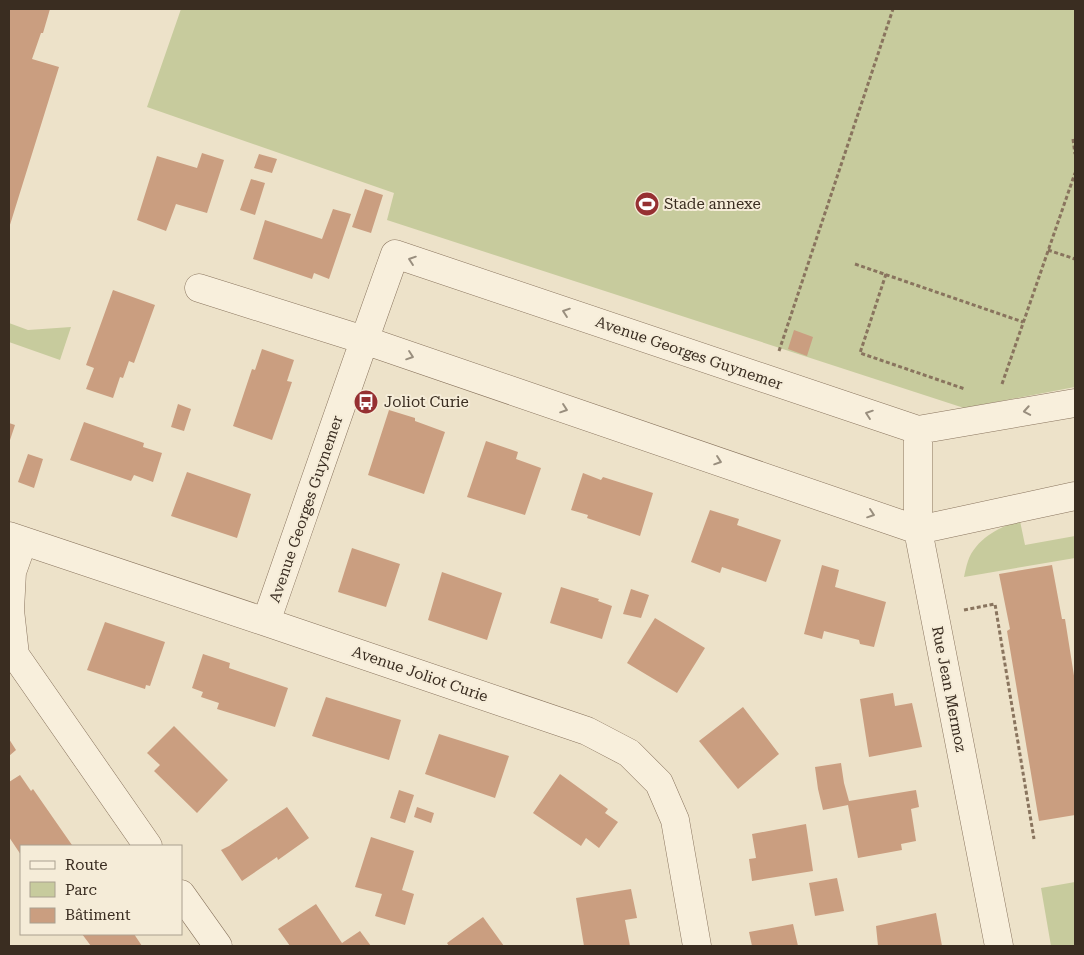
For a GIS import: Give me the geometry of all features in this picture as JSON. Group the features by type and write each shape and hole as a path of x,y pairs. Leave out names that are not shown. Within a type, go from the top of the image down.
{"street":[{"name":"Avenue Georges Guynemer","path":"266,622 395,254 918,430 1075,403"},
{"path":"199,288 364,340 918,530 1075,496"},
{"name":"Rue Jean Mermoz","path":"918,430 918,530 999,946"},
{"path":"16,538 10,610 15,655 147,845"},
{"name":"Avenue Joliot Curie","path":"16,538 587,731 628,753 659,783 675,820 698,946"},
{"path":"182,895 218,946"}],"path":[{"path":"769,380 893,9"},
{"path":"1073,139 1075,154"},
{"path":"990,418 1075,173"},
{"path":"1048,250 1075,259"},
{"path":"855,264 1023,322"},
{"path":"886,274 860,353 969,390"},
{"path":"935,615 994,604 1034,839"}],"green space":[{"path":"181,9 1075,9 1075,387 964,408 387,220 394,193 147,107"},
{"path":"9,323 28,330 71,327 60,360 9,342"},
{"path":"1020,521 1025,545 1075,536 1075,558 964,577 968,561 982,540 996,530"},
{"path":"1075,882 1075,946 1051,946 1041,888"}],"building":[{"path":"9,9 50,9 43,33 41,33 32,59 59,67 9,228"},
{"path":"202,153 224,160 207,213 176,204 166,231 137,220 157,156 197,168"},
{"path":"259,154 277,159 272,173 254,168"},
{"path":"251,179 265,183 255,215 240,210"},
{"path":"365,189 383,195 371,233 352,227"},
{"path":"333,209 351,214 329,279 314,273 312,279 253,259 265,220 322,239"},
{"path":"113,290 155,305 134,363 129,361 123,378 120,377 113,398 86,389 94,368 86,365"},
{"path":"794,330 813,337 807,356 788,349"},
{"path":"262,349 294,360 287,381 292,382 272,440 233,426 252,369 255,370"},
{"path":"178,404 191,409 184,431 171,427"},
{"path":"389,410 415,418 415,421 445,432 424,494 368,475"},
{"path":"84,422 144,443 143,447 162,453 153,482 134,475 131,481 70,460"},
{"path":"9,423 15,425 9,443"},
{"path":"486,441 518,452 516,459 541,468 525,515 467,497"},
{"path":"28,454 43,459 34,488 18,482"},
{"path":"187,472 251,494 237,538 171,516"},
{"path":"583,473 601,480 603,477 653,493 640,536 587,518 588,515 571,510"},
{"path":"710,510 739,519 737,525 781,540 766,582 722,567 720,573 691,562"},
{"path":"352,548 400,564 386,607 338,592"},
{"path":"822,565 839,570 835,587 886,602 874,647 860,644 859,640 824,631 822,639 804,634"},
{"path":"1052,565 1062,619 1065,619 1075,682 1075,815 1039,821 1007,631 1010,629 999,574"},
{"path":"442,572 502,593 487,640 428,620"},
{"path":"561,587 599,599 598,601 612,606 602,639 550,623"},
{"path":"631,589 649,595 641,618 623,614"},
{"path":"655,618 705,648 677,693 627,663"},
{"path":"105,622 165,642 150,686 146,685 145,689 87,670"},
{"path":"203,654 230,663 229,668 288,688 275,727 217,709 219,703 201,697 203,692 192,688"},
{"path":"893,693 895,706 912,703 922,747 869,757 860,699"},
{"path":"326,697 401,720 389,760 312,736"},
{"path":"743,707 779,754 738,789 699,741"},
{"path":"174,726 228,780 197,813 154,771 160,765 147,753"},
{"path":"439,734 509,756 495,798 425,774"},
{"path":"9,739 16,750 9,756"},
{"path":"841,763 849,801 916,790 919,807 911,809 916,841 901,844 902,850 858,858 848,805 823,810 818,789 815,767"},
{"path":"560,774 608,809 605,813 618,822 599,848 586,838 581,846 533,813"},
{"path":"20,775 31,791 33,789 72,845 20,845 20,854 9,837 9,782"},
{"path":"399,790 414,795 405,823 390,818"},
{"path":"287,807 309,838 278,860 277,857 242,881 221,850"},
{"path":"417,807 434,813 431,823 414,817"},
{"path":"806,824 813,871 752,881 749,859 756,858 752,834"},
{"path":"371,837 414,851 402,890 414,894 405,925 375,916 382,894 355,887"},
{"path":"837,878 844,911 815,916 809,883"},
{"path":"631,889 637,918 625,920 630,946 584,946 576,898"},
{"path":"316,904 342,943 360,931 371,946 290,946 278,929"},
{"path":"936,913 942,946 878,946 876,926"},
{"path":"483,917 504,946 449,946 447,943"},
{"path":"793,924 798,946 752,946 749,932"},
{"path":"83,935 135,935 142,946 91,946"}],"place":[{"name":"Stade annexe","path":"647,204"},
{"name":"Joliot Curie","path":"366,402"}]}
